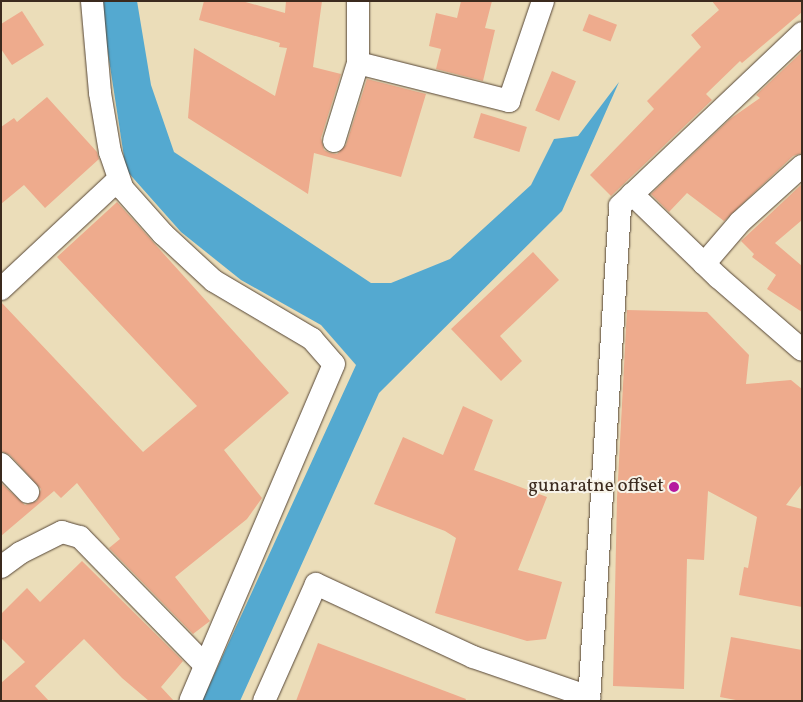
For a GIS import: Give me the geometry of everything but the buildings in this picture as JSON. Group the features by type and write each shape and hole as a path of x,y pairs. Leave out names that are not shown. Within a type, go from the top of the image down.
{"street":[{"path":"92,1 100,92 118,180 157,228 214,281 312,339 334,364 204,664 190,701"},
{"path":"334,141 358,63 358,1"},
{"path":"358,63 509,101 542,1"},
{"path":"264,701 316,584 473,657 589,699 620,206 632,194 638,192 709,118 802,33"},
{"path":"704,264 740,222 802,166"},
{"path":"1,289 118,180"},
{"path":"632,194 704,264 802,350"},
{"path":"1,464 28,492"},
{"path":"1,567 20,553 62,532 80,537 204,664"}],"water":[{"path":"100,1 137,1 151,85 174,152 371,283 391,283 450,259 531,185 554,139 578,136 619,82 562,211 379,393 240,701 202,701 356,365 321,325 241,280 181,232 126,170"}],"place":[{"name":"gunaratne offset","path":"674,487"}]}
